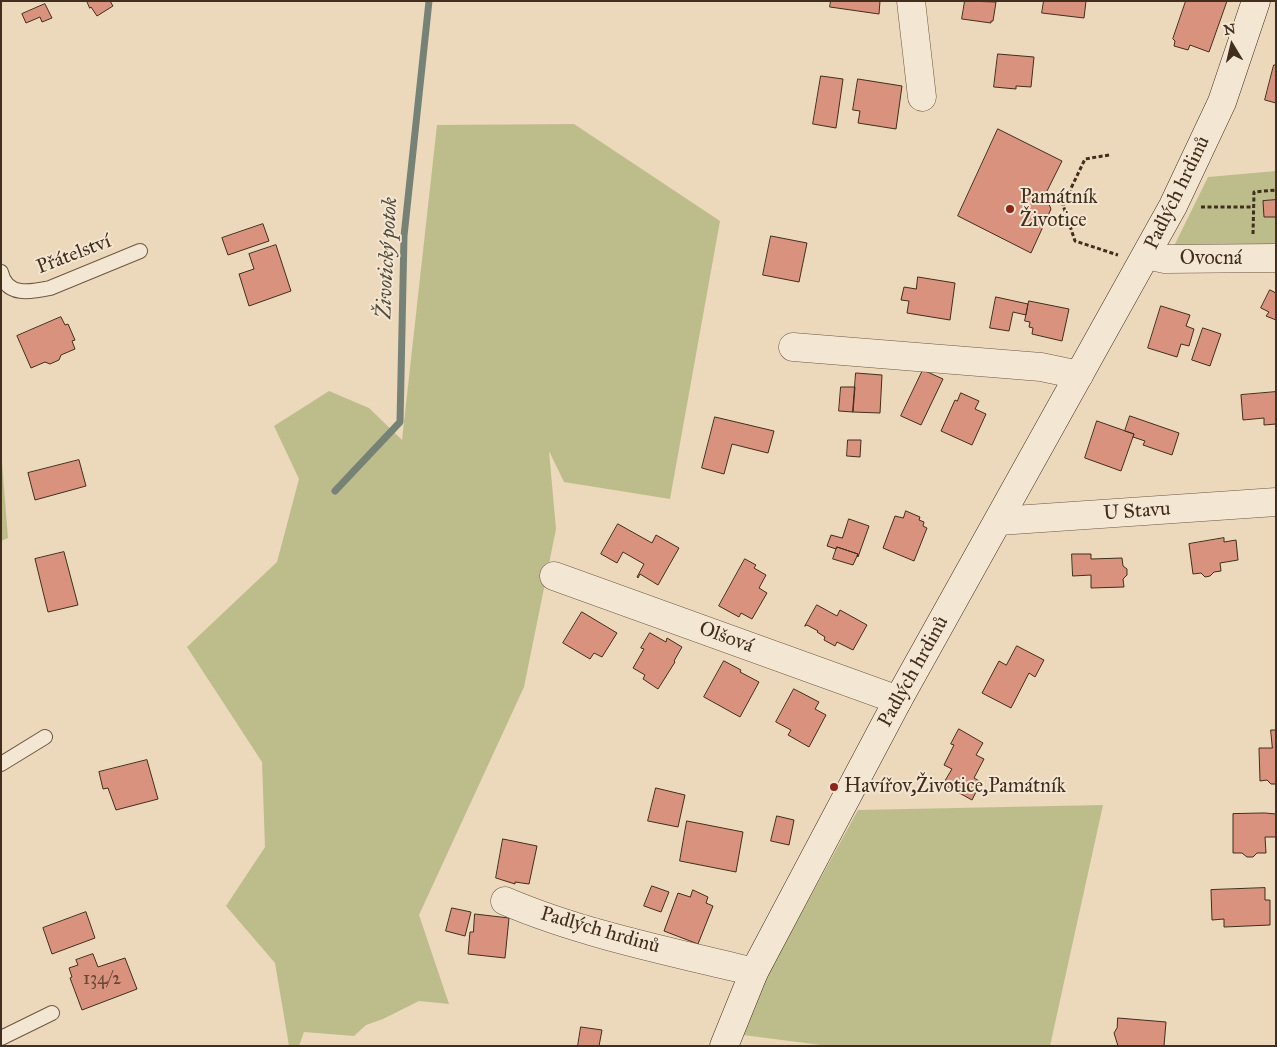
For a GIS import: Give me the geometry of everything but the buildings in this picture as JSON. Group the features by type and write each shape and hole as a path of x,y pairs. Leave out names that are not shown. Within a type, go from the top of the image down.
{"street":[{"path":"911,1 922,97"},
{"name":"Padlých hrdinů","path":"724,1046 754,972 898,700 1173,206 1222,102 1256,1"},
{"name":"Ovocná","path":"1145,259 1276,258"},
{"path":"793,347 1040,367 1079,375"},
{"name":"U Stavu","path":"999,521 1276,502"},
{"name":"Olšová","path":"554,576 898,700"},
{"name":"Padlých hrdinů","path":"504,901 561,922 754,972"}],"lane":[{"name":"Přátelství","path":"1,272 5,283 11,288 21,292 36,291 50,288 140,250"},
{"path":"1,764 45,737"},
{"path":"1,1038 52,1013"}],"path":[{"path":"1109,155 1085,159 1063,205 1075,241 1145,259"},
{"path":"1253,237 1254,192 1276,190"},
{"path":"1173,206 1254,206"}],"green space":[{"path":"574,124 720,221 670,499 564,482 549,451 556,529 524,687 419,915 449,1004 419,1001 383,1019 366,1025 354,1036 304,1032 299,1046 289,1046 275,963 226,906 265,847 262,762 187,647 277,562 299,479 274,426 329,391 369,408 402,440 437,125"},
{"path":"1276,171 1276,248 1174,246 1208,177"},
{"path":"1,450 8,538 1,541"},
{"path":"1103,805 1050,1046 829,1046 743,1035 768,974 858,810"}],"waterway":[{"name":"Životický potok","path":"335,491 400,422 404,236 429,1"}],"place":[{"name":"Památník Životice","path":"1010,209"},
{"name":"Havířov,Životice,Památník","path":"834,787"}]}
